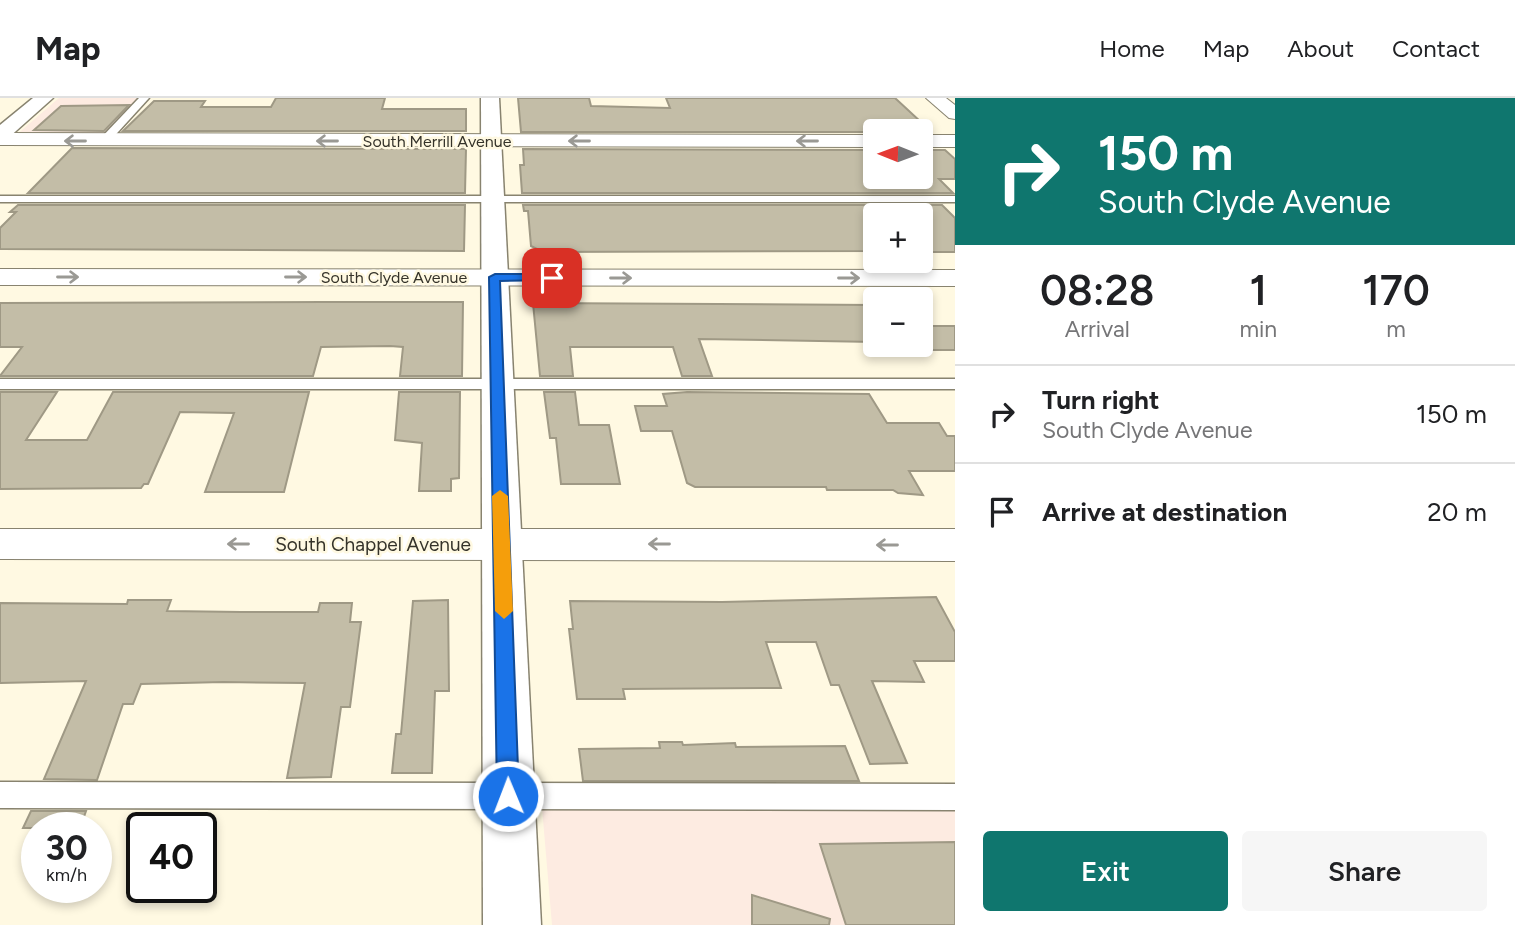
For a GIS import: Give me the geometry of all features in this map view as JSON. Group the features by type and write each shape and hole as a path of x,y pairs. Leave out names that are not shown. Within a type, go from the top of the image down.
{"street":[{"path":"0,137 44,98"},
{"path":"489,98 512,925"},
{"path":"935,98 955,114"},
{"name":"South Merrill Avenue","path":"0,137 104,141 863,141"},
{"path":"933,141 955,141"},
{"name":"South Clyde Avenue","path":"0,277 955,278"},
{"name":"South Chappel Avenue","path":"0,544 955,545"}],"lane":[{"path":"104,141 144,98"},
{"path":"0,199 955,199"},
{"path":"0,384 955,384"},
{"path":"0,796 955,797"}],"shaded area":[{"path":"59,98 144,98 107,138 14,137"},
{"path":"541,796 955,797 955,925 552,925"}],"building":[{"path":"276,98 385,98 382,109 466,109 466,131 123,131 154,101 205,101 201,107 271,107"},
{"path":"518,98 589,98 591,106 670,108 666,98 895,98 918,119 863,119 863,132 521,132"},
{"path":"129,105 104,131 34,130 61,106"},
{"path":"72,148 466,149 465,193 28,193"},
{"path":"523,149 863,150 863,189 933,189 933,150 945,150 955,159 955,179 939,179 953,193 522,193 520,165 524,165"},
{"path":"18,205 465,205 464,251 0,249 0,228 16,212 10,212"},
{"path":"523,205 863,205 863,251 543,252 531,246 528,211 524,211"},
{"path":"933,205 942,205 955,218 955,252 933,252"},
{"path":"463,302 462,376 400,376 403,347 390,346 321,347 313,376 0,376 22,347 0,347 0,303"},
{"path":"533,303 863,305 863,342 699,339 712,376 682,376 673,347 570,347 573,376 540,376"},
{"path":"933,326 955,326 955,350 933,350"},
{"path":"0,392 57,392 26,440 87,440 113,392 309,392 284,492 205,492 234,413 180,412 148,484 141,488 0,489"},
{"path":"399,392 460,392 459,478 451,479 451,491 419,491 422,443 395,440"},
{"path":"544,392 575,392 579,425 609,425 620,484 561,484 556,438 550,438"},
{"path":"663,394 869,394 887,423 939,423 947,436 955,436 955,471 909,471 923,495 898,493 893,490 827,490 826,487 695,487 687,483 672,431 641,431 635,406 667,406"},
{"path":"936,597 955,632 955,661 914,661 924,682 872,681 907,763 870,764 839,685 831,685 816,642 766,642 781,688 623,689 625,699 577,699 569,629 573,629 570,601 722,602"},
{"path":"128,600 171,600 167,611 241,612 318,612 320,603 352,603 350,622 361,622 350,707 341,707 331,777 287,778 305,683 223,682 141,684 133,704 123,704 97,780 44,779 86,681 0,683 0,603 127,604"},
{"path":"448,600 449,691 435,691 432,773 392,773 396,734 401,734 413,601"},
{"path":"659,742 682,742 683,745 735,743 736,747 845,746 859,781 583,781 579,749 660,748"},
{"path":"31,811 86,811 86,812"},
{"path":"955,842 955,925 846,925 820,844"},
{"path":"752,895 830,919 829,925 752,925"}],"slow traffic":[{"path":"500,496 504,611"}],"route":[{"path":"508,796 495,277 552,278"}]}
